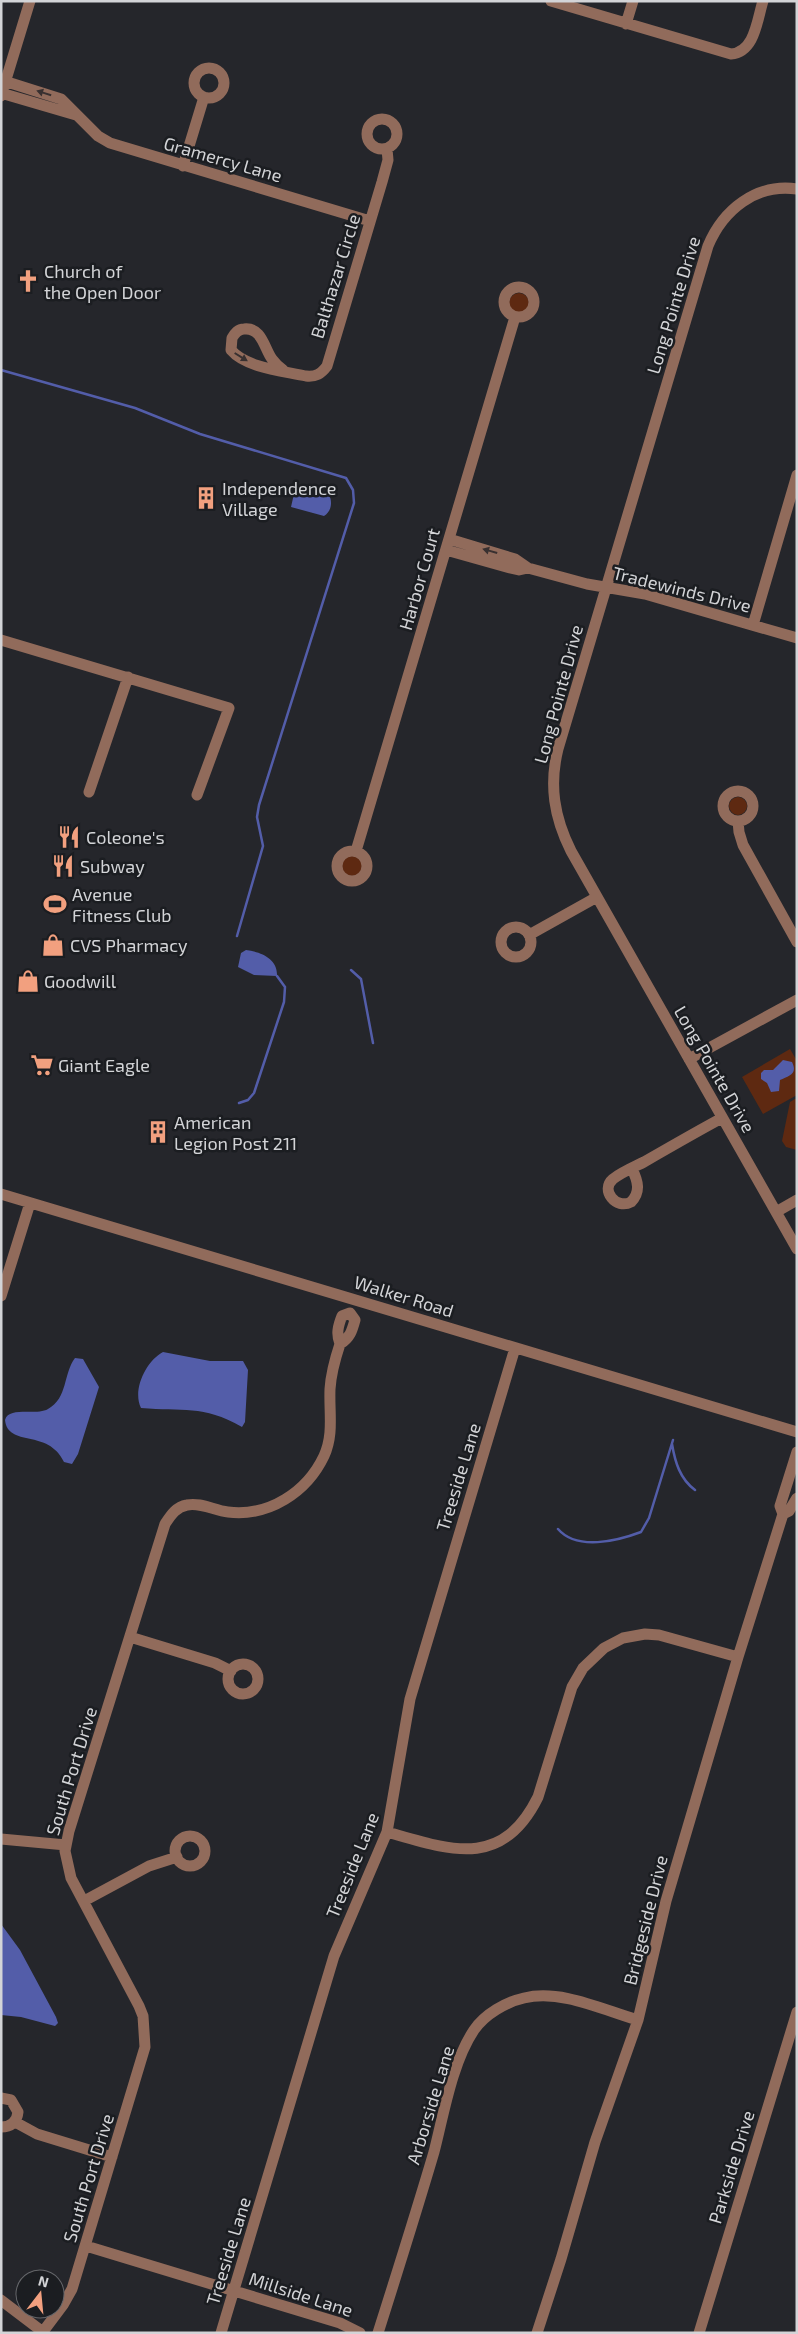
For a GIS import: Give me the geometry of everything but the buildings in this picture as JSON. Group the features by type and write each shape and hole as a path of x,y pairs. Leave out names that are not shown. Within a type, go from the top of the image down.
{"street":[{"path":"2,94 3,81 30,1"},
{"path":"551,1 722,53 740,52 747,48 752,40 762,1"},
{"path":"626,24 633,1"},
{"name":"Gramercy Lane","path":"3,81 61,99 98,136 110,143 370,220"},
{"name":"Gramercy Lane","path":"2,94 76,115"},
{"path":"184,166 204,97"},
{"name":"Balthazar Circle","path":"283,370 271,358 260,335 254,330 247,328 235,333 230,344 235,354 250,362 283,370 314,377 327,366 388,160 387,149"},
{"name":"Long Pointe Drive","path":"797,190 770,190 749,198 726,215 713,233 558,749 553,782 554,803 561,830 597,897 797,1249"},
{"name":"Harbor Court","path":"356,851 515,317"},
{"path":"752,625 797,475"},
{"name":"Tradewinds Drive","path":"447,545 515,558 528,568 570,580 652,596 797,638"},
{"path":"1,640 229,708 197,794"},
{"path":"89,792 128,678"},
{"path":"738,821 743,845 797,942"},
{"path":"529,935 597,897"},
{"path":"690,1059 797,1000"},
{"path":"632,1169 722,1118"},
{"name":"Walker Road","path":"1,1194 797,1432"},
{"path":"776,1212 797,1200"},
{"path":"1,1296 30,1203"},
{"name":"South Port Drive","path":"42,2332 69,2294 86,2246 145,2047 143,2016 135,1996 71,1878 67,1862 66,1845 162,1528 175,1510 184,1506 194,1504 227,1512 244,1513 278,1504 298,1491 317,1469 330,1438 331,1383 340,1344 337,1334 338,1325 342,1316 350,1313 354,1300"},
{"name":"Treeside Lane","path":"221,2333 334,1956 387,1832 410,1699 515,1348"},
{"name":"Bridgeside Drive","path":"537,2333 595,2142 638,2020 666,1901 738,1657 783,1514 780,1506 797,1452"},
{"name":"Bridgeside Drive","path":"783,1514 789,1511 797,1498"},
{"path":"387,1832 444,1848 458,1850 480,1848 500,1840 513,1832 532,1810 538,1797 575,1680 592,1657 617,1641 638,1635 660,1635 738,1657"},
{"path":"130,1637 215,1663 231,1671"},
{"path":"1,1840 66,1845"},
{"path":"84,1901 149,1866 177,1856"},
{"name":"Arborside Lane","path":"378,2333 411,2232 460,2059 476,2029 485,2018 510,2003 539,1996 568,1999 638,2020"},
{"name":"Parkside Drive","path":"699,2333 797,2012"},
{"path":"1,2098 7,2098 15,2103 18,2112 15,2122 7,2127 1,2127"},
{"path":"15,2122 37,2134 112,2157"},
{"name":"Millside Lane","path":"86,2246 340,2323 360,2333"},
{"path":"1,2300 42,2332"}],"shaded area":[{"path":"519,293 526,296 529,303 526,310 519,313 512,310 509,303 512,296"},
{"path":"734,797 742,797 747,802 745,813 734,815 729,810 729,802"},
{"path":"352,856 359,859 362,866 359,873 352,876 345,873 342,866 345,859"},
{"path":"790,1049 797,1061 797,1095 763,1114 742,1077"},
{"path":"797,1099 797,1150 786,1147 782,1141 790,1102"}],"water":[{"path":"296,485 329,495 331,507 328,512 324,516 291,507"},
{"path":"246,950 268,957 275,965 277,976 254,975 238,967 241,953"},
{"path":"783,1060 792,1062 794,1066 793,1072 780,1080 779,1091 771,1092 767,1083 761,1079 761,1073 764,1070 773,1070"},
{"path":"163,1352 210,1361 243,1361 248,1370 245,1422 242,1427 204,1412 141,1408 138,1393 142,1377 151,1362"},
{"path":"75,1358 83,1359 99,1387 78,1454 72,1464 64,1462 57,1452 48,1445 13,1434 5,1420 12,1413 43,1411 54,1404 59,1399 71,1364"},
{"path":"1,1924 20,1950 56,2017 58,2023 55,2026 21,2017 1,2015"}],"waterway":[{"path":"1,370 135,408 200,434 346,478 353,490 354,503 259,805 257,817 263,846 237,936"},
{"path":"351,970 361,979 373,1043"},
{"path":"239,1103 248,1100 254,1093 284,1002 285,987 277,976"},
{"path":"558,1529 566,1536 586,1542 609,1541 641,1532 649,1518 673,1440"},
{"path":"672,1444 679,1470 695,1490"}],"place":[{"name":"Church of the Open Door","path":"28,281"},
{"name":"Independence Village","path":"206,498"},
{"name":"Coleone's","path":"69,837"},
{"name":"Subway","path":"63,866"},
{"name":"Avenue Fitness Club","path":"55,904"},
{"name":"CVS Pharmacy","path":"53,945"},
{"name":"Goodwill","path":"28,981"},
{"name":"Giant Eagle","path":"42,1065"},
{"name":"American Legion Post 211","path":"158,1132"}]}
